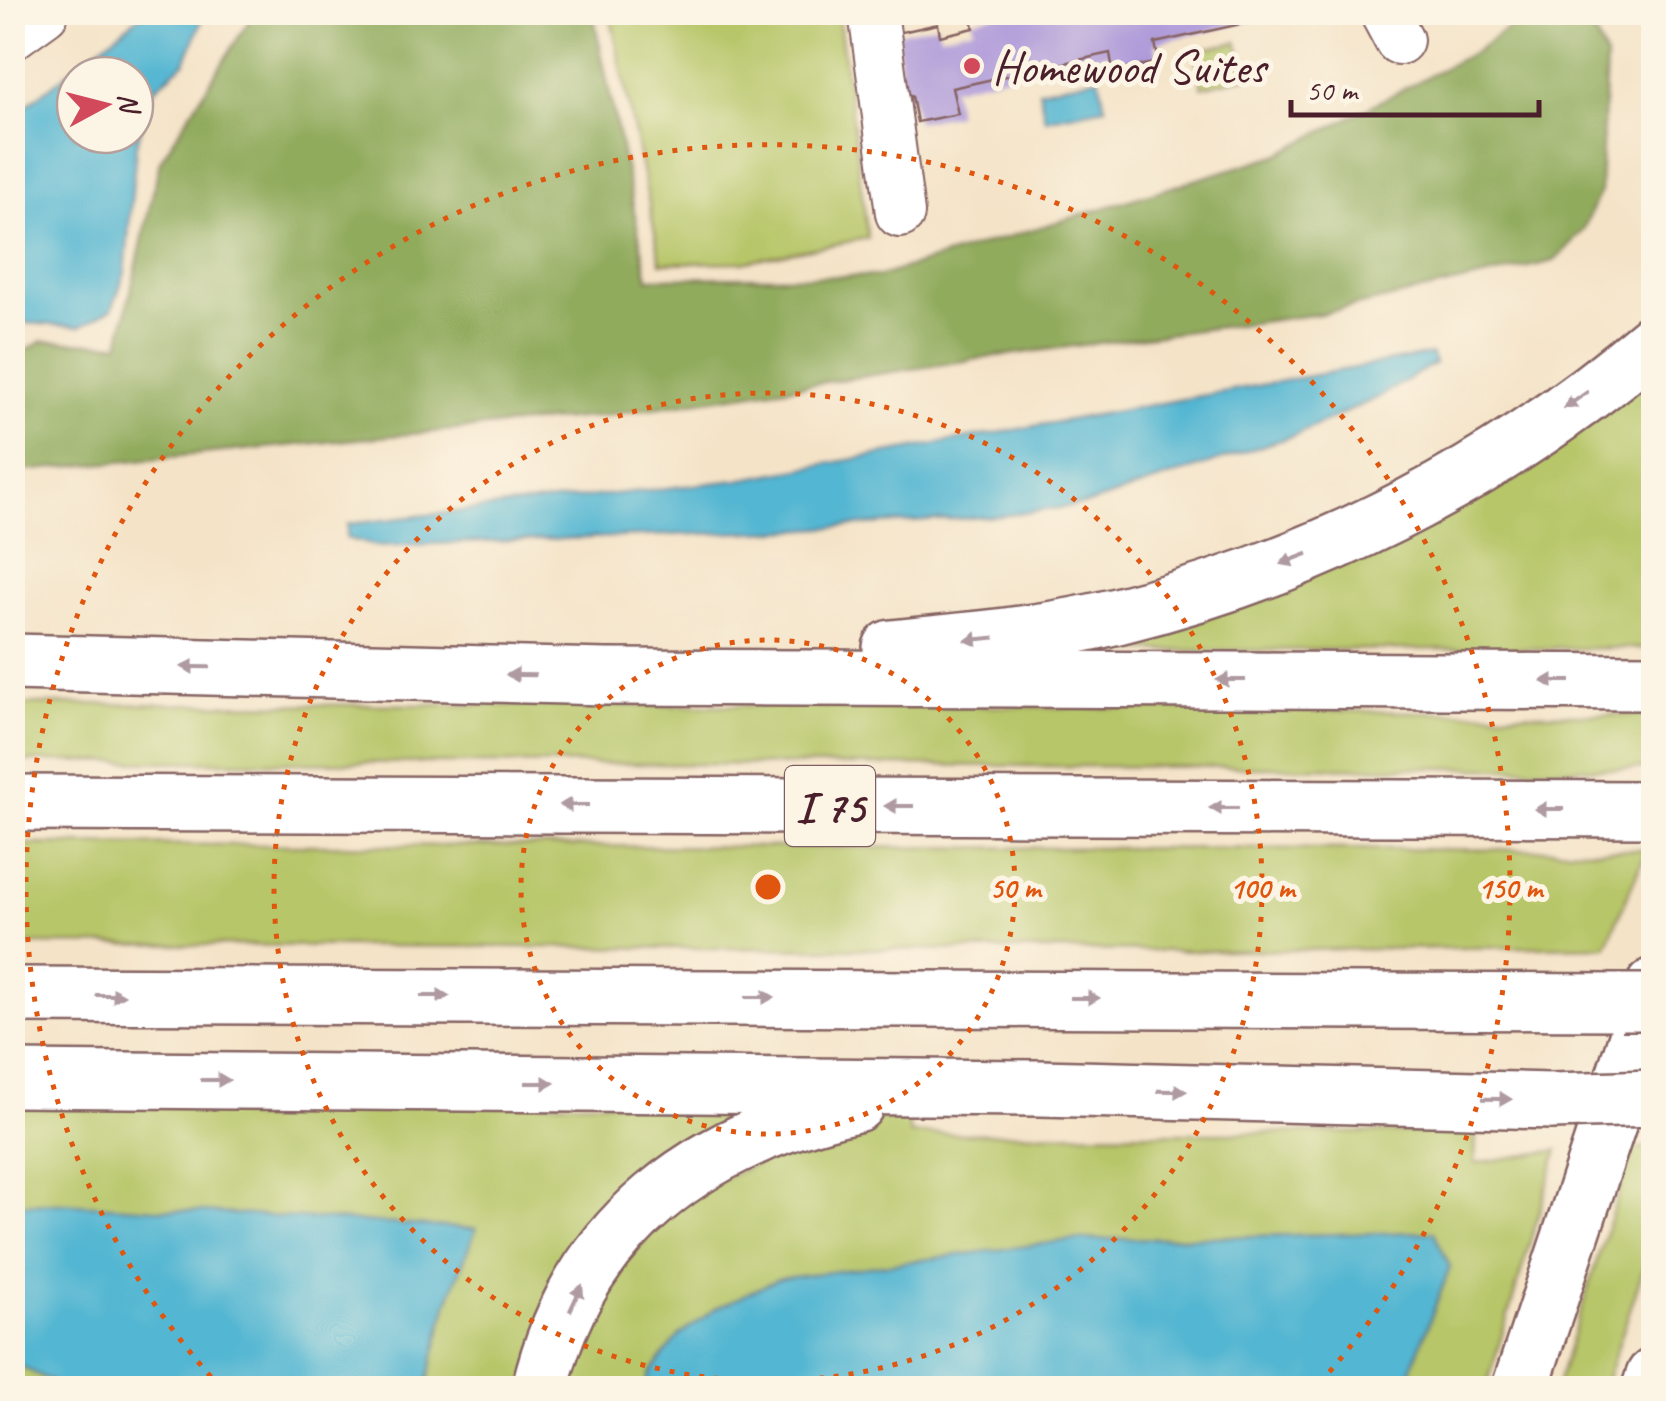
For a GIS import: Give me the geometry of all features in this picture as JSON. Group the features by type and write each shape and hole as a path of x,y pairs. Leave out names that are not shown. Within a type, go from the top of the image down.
{"highway":[{"path":"606,677 1021,634 1116,616 1250,576 1375,527 1470,473 1654,342"},
{"path":"12,662 606,677 1654,682"},
{"name":"I 75","path":"12,803 1650,809"},
{"path":"12,995 1643,997 1520,1388"},
{"path":"12,1079 1040,1088 1552,1101 1654,1098"},
{"path":"540,1388 547,1359 587,1274 638,1211 708,1156 779,1125 904,1094 1040,1088"},
{"path":"1650,1388 1654,1376"}],"street":[{"path":"12,35 44,12"},
{"path":"874,12 900,213"}],"green space":[{"path":"254,13 593,13 648,278 880,276 1277,155 1476,51 1529,13 1585,13 1606,58 1600,192 1583,230 1554,261 1320,314 991,357 600,416 13,472 13,357 43,341 119,344 160,161"},
{"path":"610,13 838,13 868,238 742,262 661,263"},
{"path":"1237,42 1246,77 1202,87 1194,51"},
{"path":"1653,367 1653,648 1102,651 1103,639"},
{"path":"13,704 979,706 1654,715 1653,769 13,761"},
{"path":"13,844 1647,850 1606,946 1227,951 13,944"},
{"path":"744,1101 743,1117 520,1388 426,1388 448,1301 475,1229 13,1204 12,1106"},
{"path":"908,1116 910,1134 1476,1132 1475,1163 1558,1150 1486,1388 1404,1388 1450,1267 1433,1232 1072,1240 715,1309 665,1354 644,1388 563,1388 608,1281 688,1193 856,1122"},
{"path":"1653,1147 1653,1240 1604,1388 1556,1388 1633,1148"},
{"path":"12,1362 65,1388 13,1388"}],"water":[{"path":"145,12 205,13 185,62 155,88 155,55 90,55"},
{"path":"1099,77 1105,107 1045,119 1039,90"},
{"path":"55,83 55,155 135,155 125,273 112,309 80,327 13,322 13,116"},
{"path":"1431,354 1435,363 1377,398 1298,434 1088,504 1001,516 777,531 377,546 346,538 348,524 738,480"},
{"path":"61,1203 476,1229 448,1301 426,1388 65,1388 12,1362 13,1204"},
{"path":"1434,1232 1450,1267 1404,1388 644,1388 649,1374 680,1335 715,1309 778,1279 1072,1240"}],"building":[{"name":"Homewood Suites","path":"1006,12 1315,14 1273,23 1272,17 1155,43 1159,62 1113,71 1110,53 952,88 958,114 917,122 912,96 902,99 897,33 938,24 940,36 974,28 972,20"}],"place":[{"name":"Homewood Suites","path":"972,66"}]}
